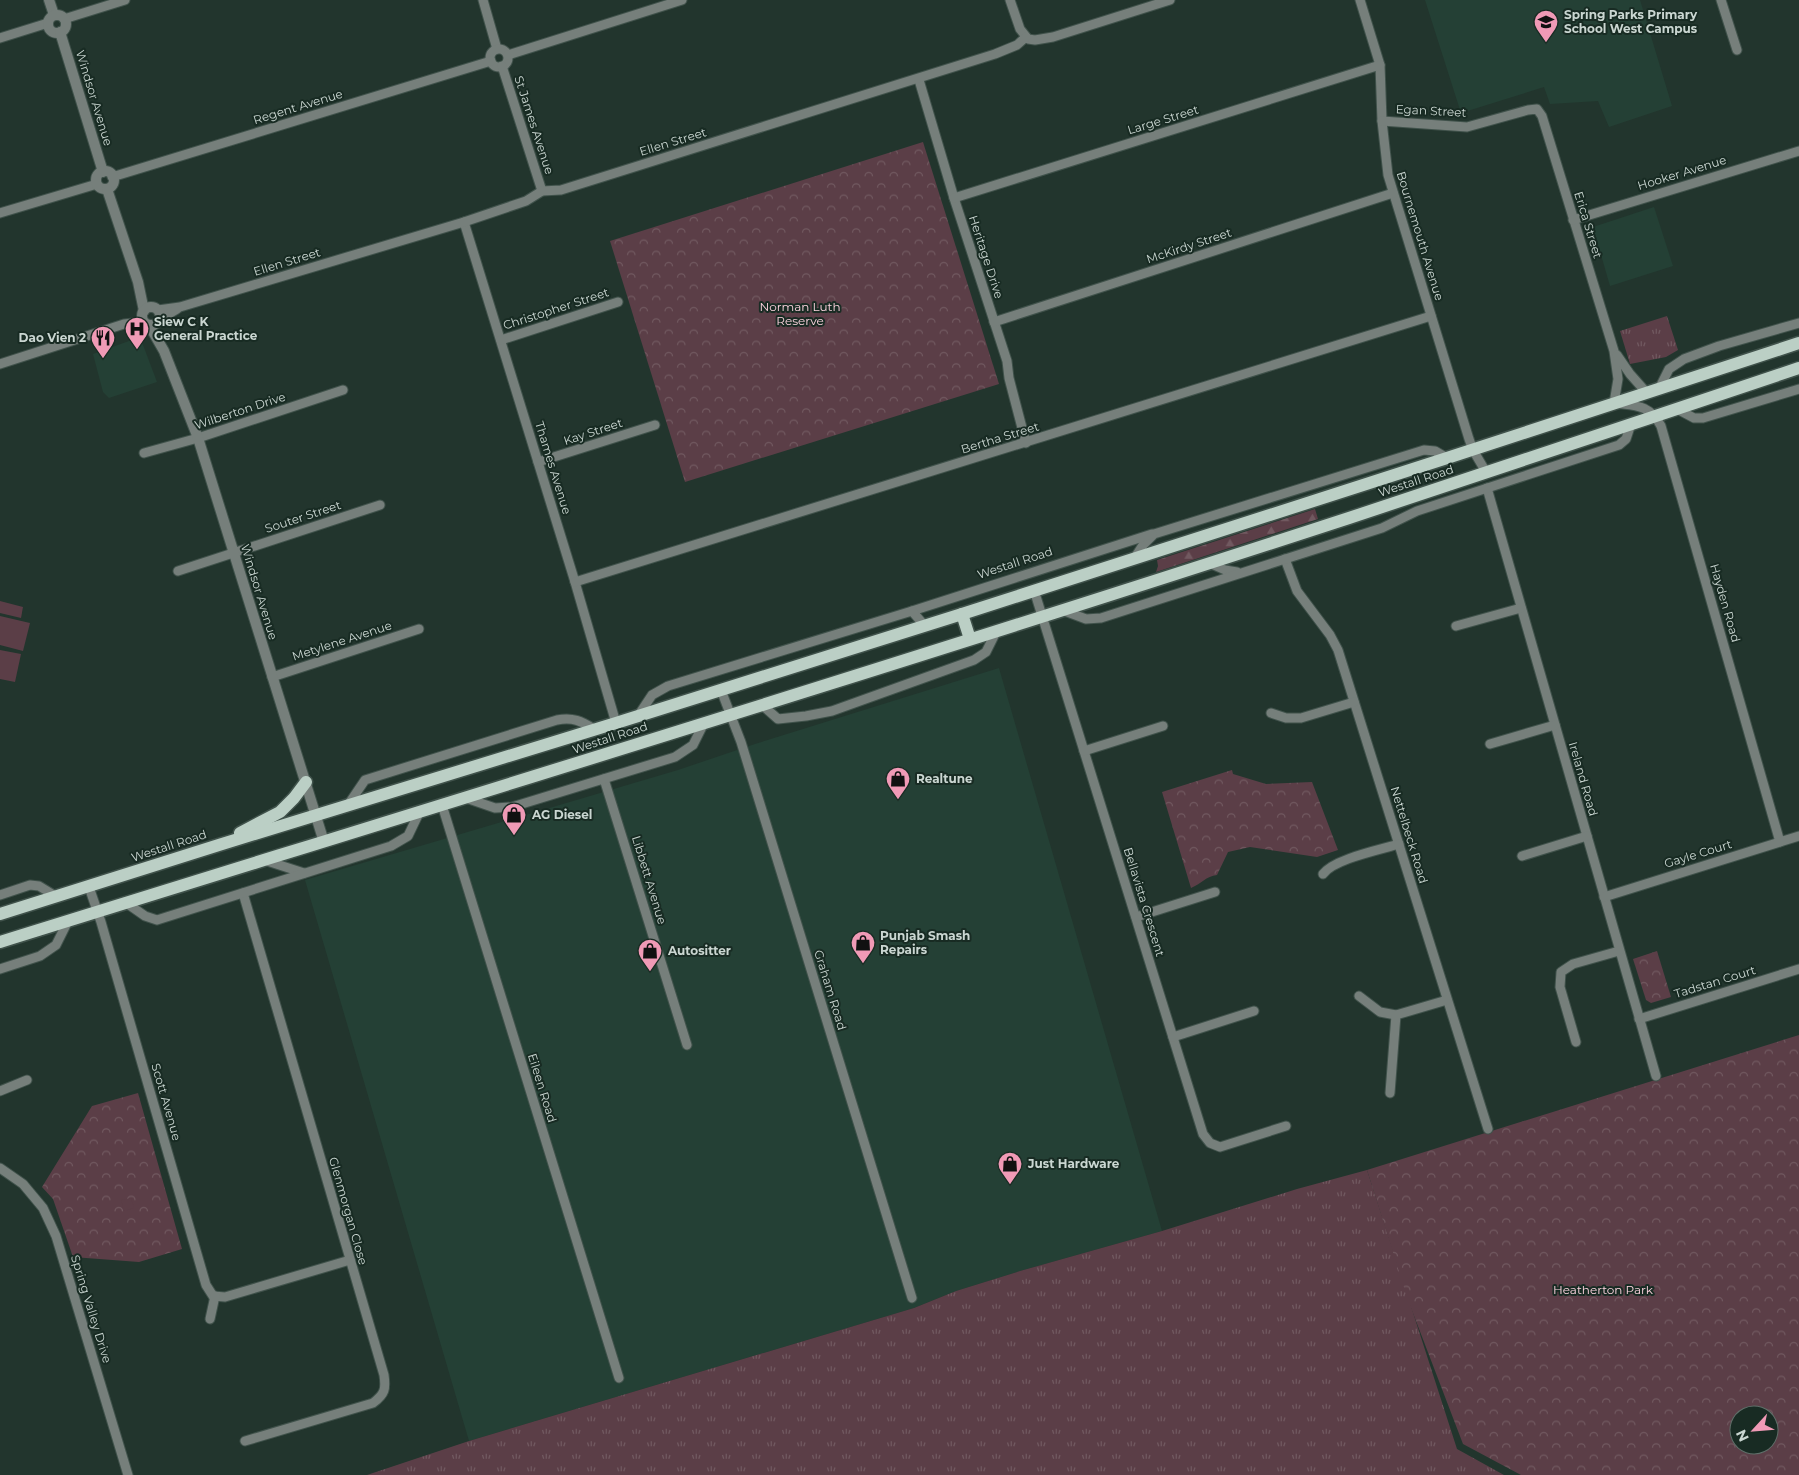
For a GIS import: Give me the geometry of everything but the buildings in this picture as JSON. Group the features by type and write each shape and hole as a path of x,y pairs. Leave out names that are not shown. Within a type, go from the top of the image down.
{"main road":[{"name":"Westall Road","path":"0,914 962,614 1799,343"},
{"name":"Westall Road","path":"0,942 419,813 1062,610 1799,368"},
{"path":"962,614 970,639"},
{"path":"222,844 280,812 306,782"}],"street":[{"path":"49,0 55,19 52,31 60,32 65,26 55,19"},
{"path":"0,38 55,19 125,0"},
{"path":"483,0 497,49"},
{"path":"508,55 682,0"},
{"path":"1010,0 1020,29 1028,39 1036,40 1053,37 1170,0"},
{"name":"Bournemouth Avenue","path":"1360,0 1380,65 1385,162 1392,194 1473,450 1486,472"},
{"path":"1721,0 1737,50"},
{"name":"Windsor Avenue","path":"60,32 108,174"},
{"name":"Ellen Street","path":"0,364 124,324 464,222 526,201 542,191 562,190 918,80 995,54 1016,45 1026,37"},
{"path":"497,49 503,50 508,55"},
{"path":"497,49 492,54 492,61 495,65 502,66 507,62 508,55"},
{"name":"Regent Avenue","path":"108,174 492,61"},
{"name":"Large Street","path":"954,198 1380,65"},
{"name":"St James Avenue","path":"502,66 542,191"},
{"name":"Heritage Drive","path":"918,80 1007,361 1009,378 1026,443"},
{"name":"Egan Street","path":"1382,121 1467,127 1537,109"},
{"name":"Erica Street","path":"1537,109 1542,116 1614,350 1618,379 1614,403"},
{"name":"Hooker Avenue","path":"1573,220 1799,151"},
{"path":"108,174 112,185 107,189 100,188 97,184 96,179 98,175 108,174"},
{"path":"0,213 97,184"},
{"name":"Windsor Avenue","path":"107,189 138,282 198,438 324,842"},
{"name":"McKirdy Street","path":"994,322 1392,194"},
{"name":"Thames Avenue","path":"464,222 575,582 616,723"},
{"name":"Christopher Street","path":"501,340 618,302"},
{"name":"Bertha Street","path":"575,582 1431,316"},
{"path":"1660,387 1669,369 1684,359 1719,346 1799,323"},
{"name":"Erica Street","path":"1614,350 1630,374 1646,392"},
{"path":"1677,409 1694,418 1703,418 1799,389"},
{"name":"Wilberton Drive","path":"144,453 198,438 343,390"},
{"path":"1614,403 1643,407 1655,416"},
{"name":"Hayden Road","path":"1655,416 1663,433 1780,842"},
{"path":"1062,610 1086,619 1101,618 1382,528 1417,511 1619,445 1626,440 1631,424"},
{"name":"Kay Street","path":"538,462 655,425"},
{"name":"Westall Road","path":"638,716 652,695 668,686 1420,451 1429,450 1447,458"},
{"name":"Ireland Road","path":"1486,488 1656,1076"},
{"name":"Souter Street","path":"178,571 380,505"},
{"path":"1134,559 1143,545 1154,534"},
{"name":"Nettelbeck Road","path":"1285,559 1297,591 1334,642 1488,1129"},
{"path":"1209,563 1233,572 1242,572"},
{"name":"Bellavista Crescent","path":"1034,590 1203,1134 1210,1143 1216,1146 1224,1146 1286,1126"},
{"path":"1456,626 1521,608"},
{"path":"912,610 924,625"},
{"name":"Metylene Avenue","path":"272,677 419,629"},
{"path":"762,705 778,719 832,711 974,660 986,652 997,630"},
{"name":"Graham Road","path":"721,690 741,742 912,1298"},
{"path":"1270,713 1286,718 1302,718 1354,702"},
{"path":"348,805 365,780 557,720 578,720 594,729"},
{"path":"466,798 495,808 505,808 524,804 676,757 693,745 704,723"},
{"path":"1490,744 1555,725"},
{"path":"1084,751 1163,726"},
{"name":"Libbett Avenue","path":"604,778 687,1045"},
{"name":"Eileen Road","path":"442,805 619,1378"},
{"path":"125,902 145,916 157,920 391,846 408,836 419,813"},
{"path":"1522,856 1587,836"},
{"name":"Gayle Court","path":"1604,897 1799,836"},
{"path":"1323,874 1326,869 1338,862 1399,844"},
{"path":"264,860 304,873"},
{"path":"0,895 30,885 39,886 57,897"},
{"name":"Scott Avenue","path":"89,887 206,1285 213,1296 215,1296"},
{"path":"1136,917 1215,892"},
{"name":"Glenmorgan Close","path":"243,893 386,1388 382,1396 374,1403 245,1441"},
{"path":"0,969 40,956 56,946 68,921"},
{"path":"1576,1042 1560,987 1560,975 1564,969 1573,964 1619,951"},
{"name":"Tadstan Court","path":"1639,1019 1799,969"},
{"path":"1359,996 1380,1012 1396,1015 1447,1000"},
{"path":"1174,1037 1254,1011"},
{"path":"1390,1093 1396,1015"},
{"path":"0,1091 26,1080"},
{"name":"Spring Valley Drive","path":"0,1168 23,1184 43,1208 56,1236 128,1475"},
{"path":"210,1319 215,1296 225,1298 350,1260"}],"shaded area":[{"name":"Spring Parks Primary School West Campus","path":"1425,0 1640,0 1672,106 1609,127 1598,101 1550,104 1544,87 1461,113"},
{"path":"1654,207 1673,266 1610,286 1593,227"},
{"path":"140,337 157,382 109,398 103,392 93,354"},
{"path":"999,668 1162,1231 1020,1271 956,1291 914,1308 469,1441 305,880 678,770"}],"green space":[{"name":"Norman Luth Reserve","path":"923,142 999,384 685,482 610,241"},
{"path":"1667,316 1678,350 1666,357 1630,364 1620,331"},
{"path":"1315,509 1318,519 1156,572 1157,560"},
{"path":"0,601 23,607 21,618 0,613"},
{"path":"0,616 30,623 23,651 0,645"},
{"path":"0,650 21,654 15,682 0,679"},
{"path":"1232,770 1233,774 1266,784 1312,782 1338,850 1317,857 1250,847 1228,852 1217,875 1191,888 1162,792"},
{"path":"1657,951 1671,997 1651,1003 1646,1000 1633,959"},
{"name":"Heatherton Park","path":"1799,1035 1799,1475 1521,1475 1463,1444 1408,1300 1367,1170"},
{"path":"138,1093 182,1249 139,1262 73,1257 53,1199 42,1187 92,1106"},
{"path":"1367,1170 1457,1449 1504,1475 367,1475 469,1441 914,1308 956,1291 1020,1271"},
{"path":"131,1198 134,1208 124,1211 121,1200"}],"place":[{"name":"Spring Parks Primary School West Campus","path":"1546,43"},
{"name":"Siew C K General Practice","path":"137,350"},
{"name":"Dao Vien 2","path":"103,359"},
{"name":"Realtune","path":"898,800"},
{"name":"AG Diesel","path":"514,836"},
{"name":"Punjab Smash Repairs","path":"863,964"},
{"name":"Autositter","path":"650,972"},
{"name":"Just Hardware","path":"1010,1185"}]}
